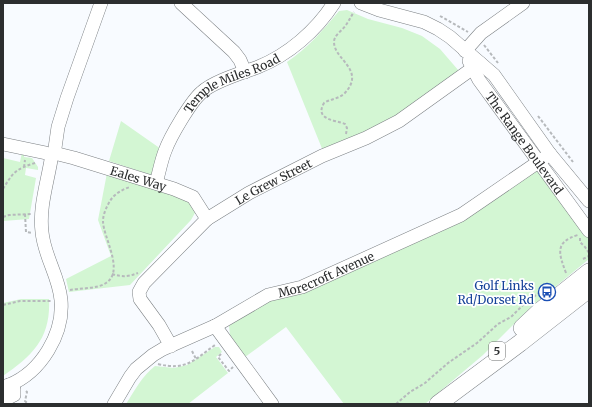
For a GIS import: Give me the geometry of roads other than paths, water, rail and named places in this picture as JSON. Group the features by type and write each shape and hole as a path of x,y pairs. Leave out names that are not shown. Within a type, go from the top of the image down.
{"main road":[{"name":"5","path":"454,392 586,266"},
{"name":"5","path":"438,404 589,289"}],"street":[{"path":"10,392 44,357 53,342 59,325 61,313 53,299 57,284 46,255 41,219 58,127 66,98 101,3"},
{"path":"181,3 234,52 240,60 245,72"},
{"name":"Temple Miles Road","path":"156,183 167,145 191,104 203,91 274,59 296,45 334,3"},
{"path":"464,51 481,33 523,3"},
{"name":"The Range Boulevard","path":"358,5 424,22 450,38 477,66 494,75 550,154 589,201"},
{"name":"The Range Boulevard","path":"477,66 479,80 589,231"},
{"name":"Le Grew Street","path":"171,346 159,324 140,299 139,292 150,276 207,219 249,193 322,156 366,138 399,121 477,66"},
{"name":"Eales Way","path":"3,144 74,158 174,188 193,197 207,219"},
{"name":"Morecroft Avenue","path":"114,404 136,369 153,355 215,326 268,295 302,288 461,215 550,154"},
{"path":"215,326 272,404"}],"place":[{"name":"Golf Links Rd/Dorset Rd","path":"547,292"}]}
